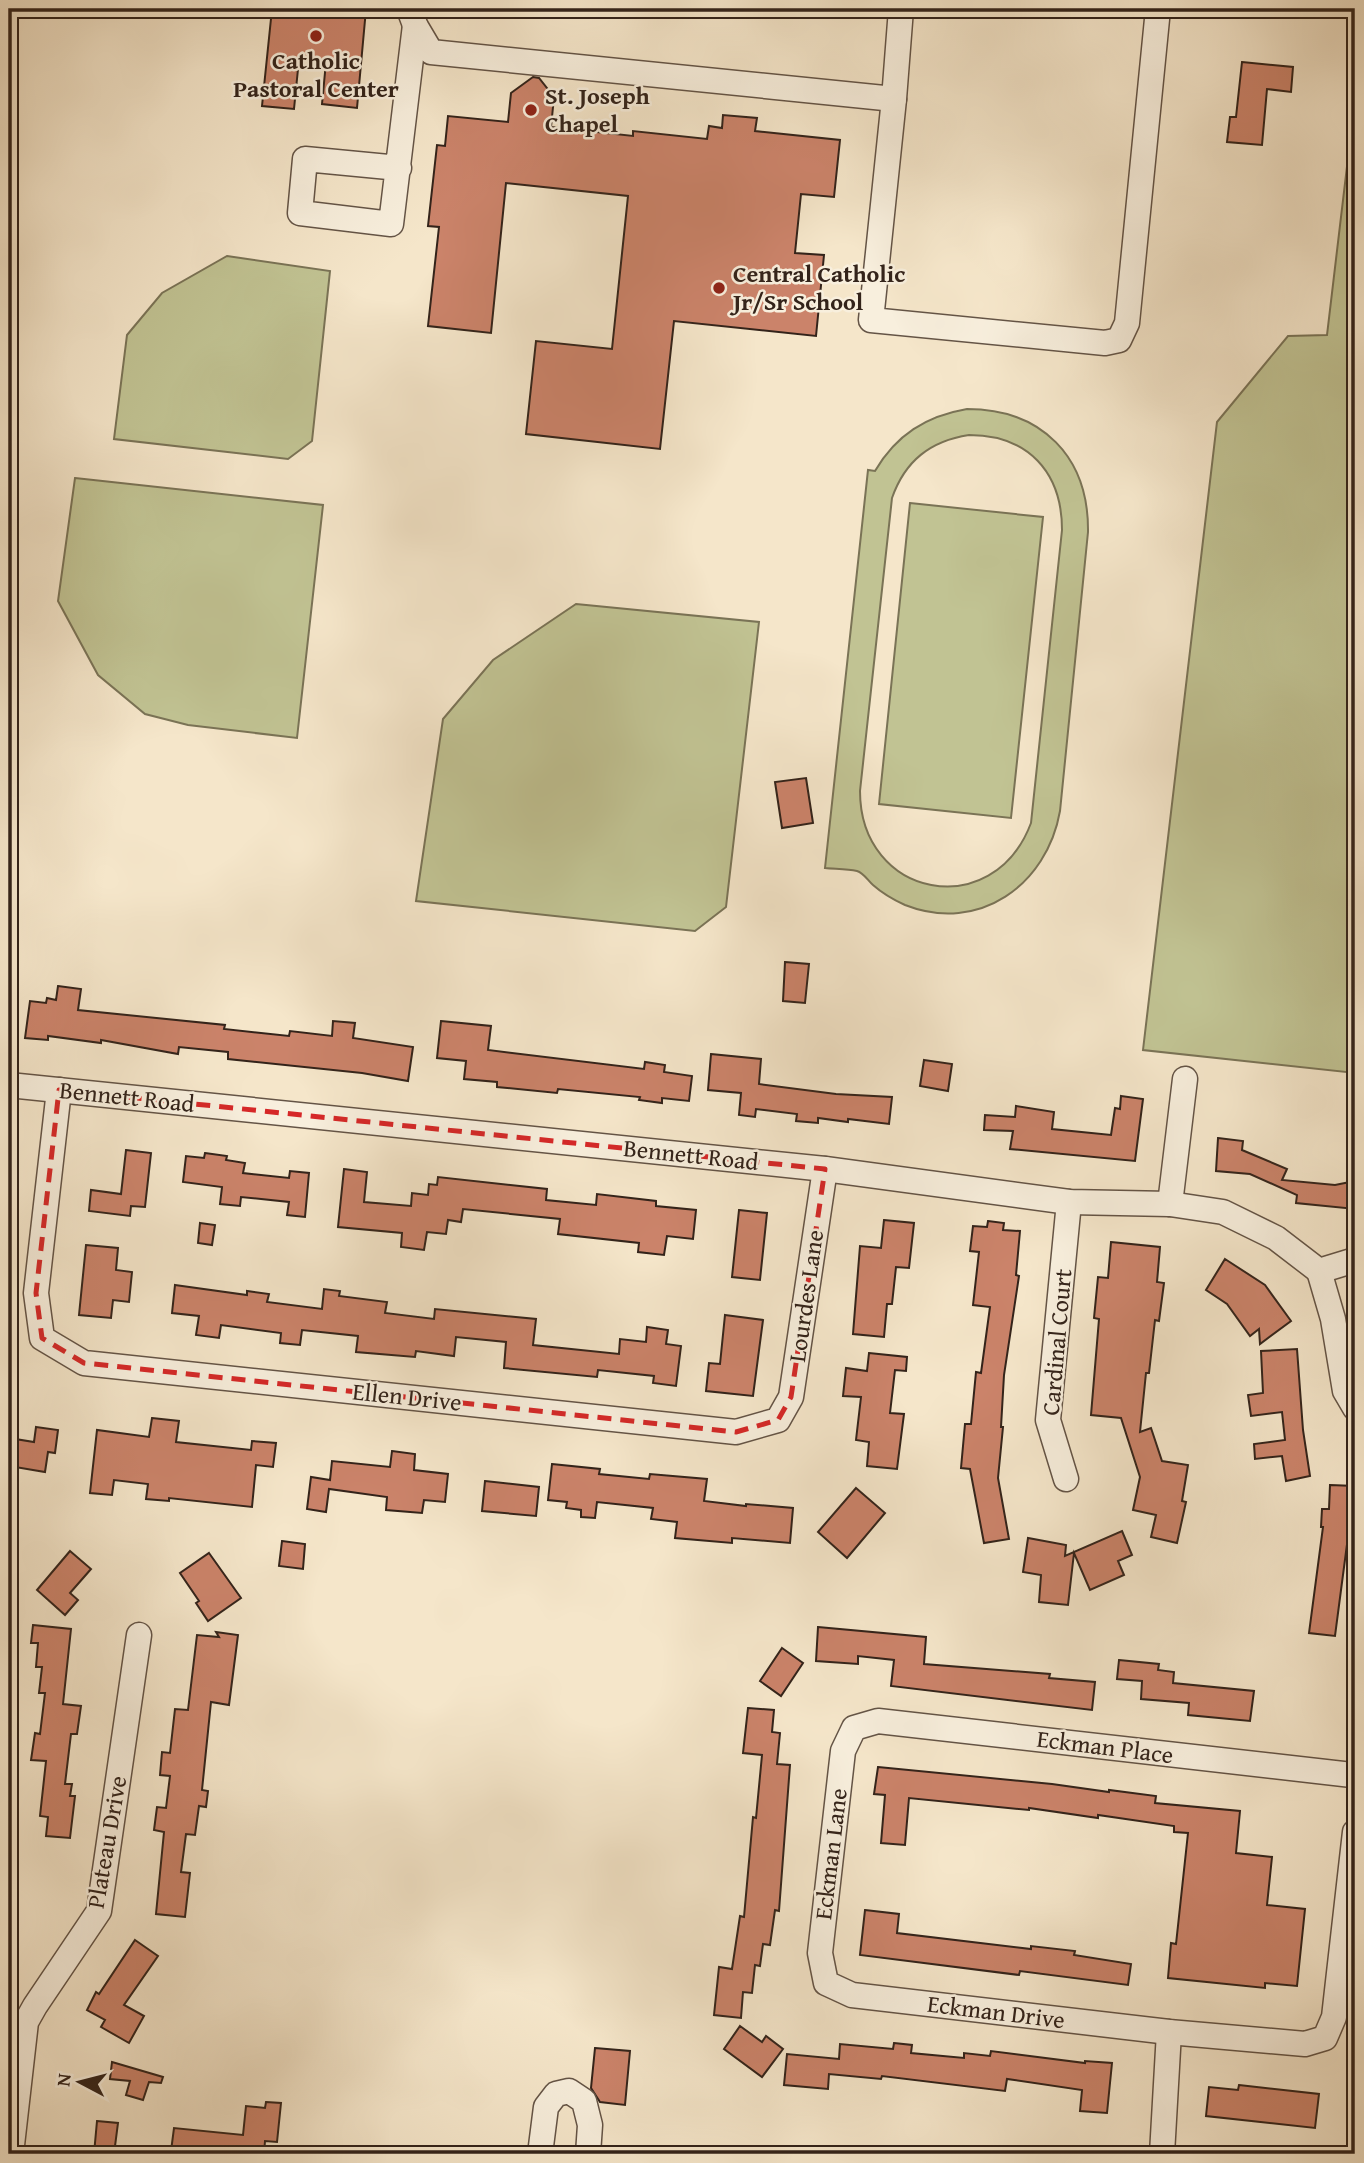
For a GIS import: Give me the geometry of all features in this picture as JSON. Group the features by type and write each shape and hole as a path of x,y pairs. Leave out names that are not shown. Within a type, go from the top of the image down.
{"street":[{"path":"901,9 871,320 1105,343 1119,340 1127,323 1158,9"},
{"path":"412,17 431,52 894,99"},
{"path":"398,168 412,17"},
{"path":"1170,1204 1185,1079"},
{"name":"Bennett Road","path":"9,1085 825,1169 1069,1202 1170,1204 1223,1212 1276,1238 1319,1271"},
{"name":"Ellen Drive","path":"59,1090 36,1293 42,1338 83,1363 736,1432 778,1420"},
{"name":"Lourdes Lane","path":"778,1420 791,1397 825,1169"},
{"name":"Cardinal Court","path":"1066,1479 1048,1420 1069,1202"},
{"path":"1355,1260 1319,1271 1334,1319 1345,1391 1355,1408"},
{"name":"Plateau Drive","path":"11,2154 17,2019 99,1911 139,1635"},
{"name":"Eckman Place","path":"855,1728 878,1721 1354,1777"},
{"name":"Eckman Lane","path":"826,1983 820,1953 843,1751 855,1728"},
{"path":"1349,1942 1355,1832"},
{"name":"Eckman Drive","path":"826,1983 852,1994 1169,2032 1305,2044 1325,2038 1334,2017 1349,1942"},
{"path":"1162,2154 1169,2032"},
{"path":"540,2154 546,2107 556,2094 569,2091 584,2101 590,2125 587,2154"}],"highlighted area":[{"path":"59,1090 825,1169 791,1397 778,1420 736,1432 84,1363 42,1338 36,1293"}],"green space":[{"path":"1355,99 1355,1073 1143,1050 1217,422 1288,336 1327,335"},
{"path":"227,256 330,271 312,441 288,459 114,439 127,335 162,293"},
{"path":"967,409 994,411 1039,428 1056,442 1070,460 1080,481 1086,505 1088,532 1060,811 1053,837 1041,861 1025,881 1005,897 983,908 959,913 932,912 905,905 880,891 859,872 825,868 868,470 875,471 892,447 914,429 952,412","holes":["969,435 1008,442 1038,461 1056,491 1060,509 1062,530 1031,823 1013,855 988,876 960,885 931,885 904,875 881,855 866,827 860,791 892,498 904,473 931,448 942,442"]},
{"path":"75,478 323,505 297,738 188,725 145,714 98,675 58,601"},
{"path":"910,503 1043,517 1011,818 879,804"},
{"path":"576,604 759,622 726,907 695,931 416,901 443,719 493,660"}],"building":[{"name":"Catholic Pastoral Center","path":"272,9 332,13 332,9 366,9 357,108 322,104 326,62 299,59 294,109 262,106"},
{"path":"1242,62 1293,67 1291,92 1267,89 1262,145 1227,142 1230,117 1236,117"},
{"name":"Central Catholic Jr/Sr School","path":"533,77 539,78 554,97 551,127 633,136 633,131 707,139 709,126 722,128 723,115 757,118 755,131 840,140 834,197 801,194 795,253 824,255 816,336 674,321 660,449 526,434 536,341 612,349 628,196 506,183 491,333 428,326 439,227 428,226 437,145 445,146 448,116 508,122 511,93"},
{"path":"806,778 813,823 782,828 775,782"},
{"path":"785,962 809,964 805,1003 783,1001"},
{"path":"58,986 81,989 78,1010 225,1025 224,1029 289,1036 290,1031 332,1036 333,1021 355,1023 353,1038 413,1047 408,1081 362,1073 228,1059 228,1052 179,1047 178,1054 101,1040 101,1043 48,1036 48,1040 25,1038 30,1001 46,1003 47,998 56,1000"},
{"path":"441,1021 491,1026 488,1050 644,1069 645,1062 665,1065 664,1072 692,1076 689,1101 662,1098 662,1103 639,1100 640,1097 558,1089 557,1093 497,1087 497,1082 464,1079 466,1061 437,1058"},
{"path":"711,1054 761,1059 759,1084 836,1094 892,1097 889,1124 818,1118 818,1123 796,1121 797,1114 756,1109 755,1117 739,1115 741,1093 708,1090"},
{"path":"924,1060 952,1064 948,1091 920,1086"},
{"path":"1121,1096 1143,1099 1135,1161 1010,1149 1013,1131 984,1130 985,1115 1015,1117 1016,1106 1054,1112 1052,1129 1111,1135 1115,1108 1120,1109"},
{"path":"1218,1138 1243,1141 1242,1150 1287,1169 1282,1180 1335,1185 1355,1181 1355,1209 1296,1203 1297,1195 1250,1174 1216,1171"},
{"path":"126,1150 151,1153 145,1207 131,1206 130,1216 89,1211 91,1190 121,1194"},
{"path":"205,1153 227,1156 226,1160 245,1163 243,1173 289,1178 290,1171 309,1173 305,1217 287,1215 289,1202 241,1197 240,1206 220,1204 222,1187 183,1182 186,1156 204,1158"},
{"path":"344,1169 367,1172 364,1202 411,1206 412,1193 428,1195 429,1184 437,1185 438,1177 547,1189 546,1200 596,1205 597,1194 656,1201 656,1206 696,1210 693,1239 667,1236 664,1255 638,1252 639,1243 558,1234 560,1219 463,1209 461,1222 448,1220 446,1234 427,1232 424,1250 401,1247 402,1233 338,1227"},
{"path":"739,1210 767,1213 760,1280 732,1277"},
{"path":"884,1220 914,1223 909,1268 896,1267 892,1304 887,1304 884,1337 853,1334 860,1246 881,1248"},
{"path":"988,1221 1004,1223 1003,1230 1020,1231 1016,1275 1019,1276 1004,1375 998,1478 1009,1539 984,1543 970,1469 961,1468 965,1424 971,1424 976,1372 981,1373 990,1307 973,1305 979,1252 970,1251 973,1226 987,1227"},
{"path":"200,1223 215,1225 212,1245 198,1243"},
{"path":"1111,1242 1160,1247 1157,1282 1164,1283 1159,1321 1155,1320 1149,1373 1146,1373 1140,1432 1151,1428 1162,1461 1188,1465 1182,1501 1186,1502 1177,1543 1151,1537 1156,1515 1133,1510 1140,1477 1121,1418 1091,1415 1099,1319 1094,1318 1098,1277 1108,1278"},
{"path":"86,1245 118,1248 116,1270 132,1272 129,1302 113,1300 111,1318 79,1315"},
{"path":"1225,1259 1265,1285 1291,1321 1260,1344 1259,1329 1250,1336 1227,1304 1206,1290"},
{"path":"175,1285 247,1295 247,1291 269,1294 267,1302 322,1309 324,1289 340,1291 339,1296 387,1302 385,1313 434,1319 435,1309 536,1319 533,1345 619,1354 620,1339 646,1342 647,1327 668,1330 666,1344 681,1346 676,1386 653,1383 654,1376 598,1370 597,1377 504,1368 506,1342 456,1337 454,1356 416,1351 415,1357 356,1352 358,1336 302,1330 300,1345 280,1343 281,1333 221,1325 219,1338 196,1335 199,1316 172,1313"},
{"path":"725,1315 763,1320 753,1396 706,1391 709,1363 720,1364"},
{"path":"1297,1349 1303,1430 1310,1476 1286,1481 1282,1456 1255,1459 1254,1444 1285,1440 1282,1412 1251,1416 1248,1395 1263,1393 1261,1351"},
{"path":"869,1353 907,1357 906,1371 895,1370 890,1413 904,1414 897,1469 867,1466 869,1442 856,1440 861,1397 843,1396 846,1368 867,1371"},
{"path":"152,1418 179,1421 176,1442 251,1450 252,1441 276,1443 273,1467 256,1465 252,1507 169,1498 169,1501 146,1499 148,1484 114,1480 112,1495 90,1493 97,1430 149,1437"},
{"path":"36,1427 58,1430 55,1453 48,1452 45,1472 9,1466 9,1438 34,1442"},
{"path":"392,1451 415,1454 414,1470 448,1474 445,1502 424,1500 422,1513 386,1510 387,1497 329,1489 326,1512 307,1509 311,1477 330,1480 332,1461 390,1467"},
{"path":"552,1464 600,1469 599,1474 649,1479 650,1474 707,1479 704,1501 793,1508 790,1543 732,1538 732,1543 675,1538 677,1522 651,1519 653,1508 597,1502 595,1518 581,1517 581,1510 566,1508 567,1502 548,1500"},
{"path":"485,1481 539,1487 536,1516 482,1511"},
{"path":"1330,1485 1355,1486 1355,1529 1349,1529 1335,1636 1309,1633 1323,1527 1322,1509 1329,1509"},
{"path":"856,1488 885,1513 847,1558 818,1532"},
{"path":"1122,1531 1132,1555 1118,1561 1124,1575 1090,1590 1074,1553 1068,1605 1039,1602 1041,1575 1023,1572 1028,1538 1066,1545 1065,1556"},
{"path":"282,1541 305,1544 303,1569 279,1566"},
{"path":"70,1551 91,1569 70,1593 78,1600 65,1615 37,1590"},
{"path":"209,1553 241,1598 208,1621 196,1603 199,1601 180,1573"},
{"path":"33,1625 71,1629 63,1704 81,1706 77,1734 71,1734 65,1784 72,1784 70,1796 75,1796 70,1838 46,1836 48,1817 40,1816 46,1761 31,1760 35,1733 40,1734 45,1693 39,1693 42,1667 36,1667 38,1643 31,1643"},
{"path":"818,1627 926,1637 924,1664 1050,1674 1049,1678 1095,1682 1092,1710 891,1686 894,1660 858,1656 858,1664 816,1661"},
{"path":"216,1632 238,1635 229,1705 211,1702 202,1790 208,1791 206,1807 199,1806 195,1835 186,1834 181,1872 190,1873 185,1917 156,1914 164,1832 154,1830 157,1807 166,1808 170,1776 160,1775 162,1752 170,1753 175,1709 188,1710 197,1635 219,1637"},
{"path":"782,1648 803,1663 781,1696 760,1681"},
{"path":"1119,1660 1159,1664 1158,1670 1174,1672 1173,1683 1254,1691 1250,1721 1188,1715 1189,1703 1141,1699 1142,1681 1117,1679"},
{"path":"748,1708 774,1710 772,1732 780,1733 777,1764 790,1765 779,1911 775,1910 770,1945 763,1944 760,1966 755,1965 752,1993 743,1992 741,2018 714,2015 719,1967 732,1969 740,1916 744,1917 753,1817 756,1818 762,1755 743,1753"},
{"path":"878,1767 1109,1790 1156,1796 1155,1803 1240,1811 1236,1853 1272,1857 1267,1905 1305,1909 1297,1986 1265,1983 1265,1988 1168,1978 1171,1943 1176,1944 1188,1833 1174,1832 1174,1826 1098,1815 1098,1818 1029,1808 909,1798 905,1845 881,1843 885,1795 874,1794"},
{"path":"865,1910 899,1914 897,1933 1031,1949 1031,1946 1075,1951 1074,1955 1131,1964 1128,1985 1020,1971 1019,1975 860,1955"},
{"path":"135,1940 158,1956 124,2005 144,2016 129,2043 101,2027 105,2020 87,2010 96,1992 99,1994"},
{"path":"740,2026 762,2042 766,2036 783,2049 762,2077 724,2049"},
{"path":"894,2043 912,2045 911,2053 964,2058 964,2053 990,2056 991,2051 1085,2063 1112,2063 1107,2113 1080,2111 1082,2090 1007,2079 1005,2091 882,2076 881,2079 829,2074 828,2089 784,2085 787,2054 839,2059 840,2044 893,2049"},
{"path":"595,2048 630,2051 625,2105 600,2102 591,2088"},
{"path":"112,2062 163,2077 161,2083 149,2082 143,2100 126,2095 130,2081 110,2079"},
{"path":"1239,2085 1319,2094 1315,2128 1206,2116 1209,2087 1238,2090"},
{"path":"266,2102 281,2103 277,2142 265,2141 264,2154 175,2154 171,2151 174,2128 243,2135 246,2106 265,2108"},
{"path":"97,2121 118,2123 114,2154 94,2154"}],"place":[{"name":"Catholic Pastoral Center","path":"316,36"},
{"name":"St. Joseph Chapel","path":"531,110"},
{"name":"Central Catholic Jr/Sr School","path":"719,288"}]}
